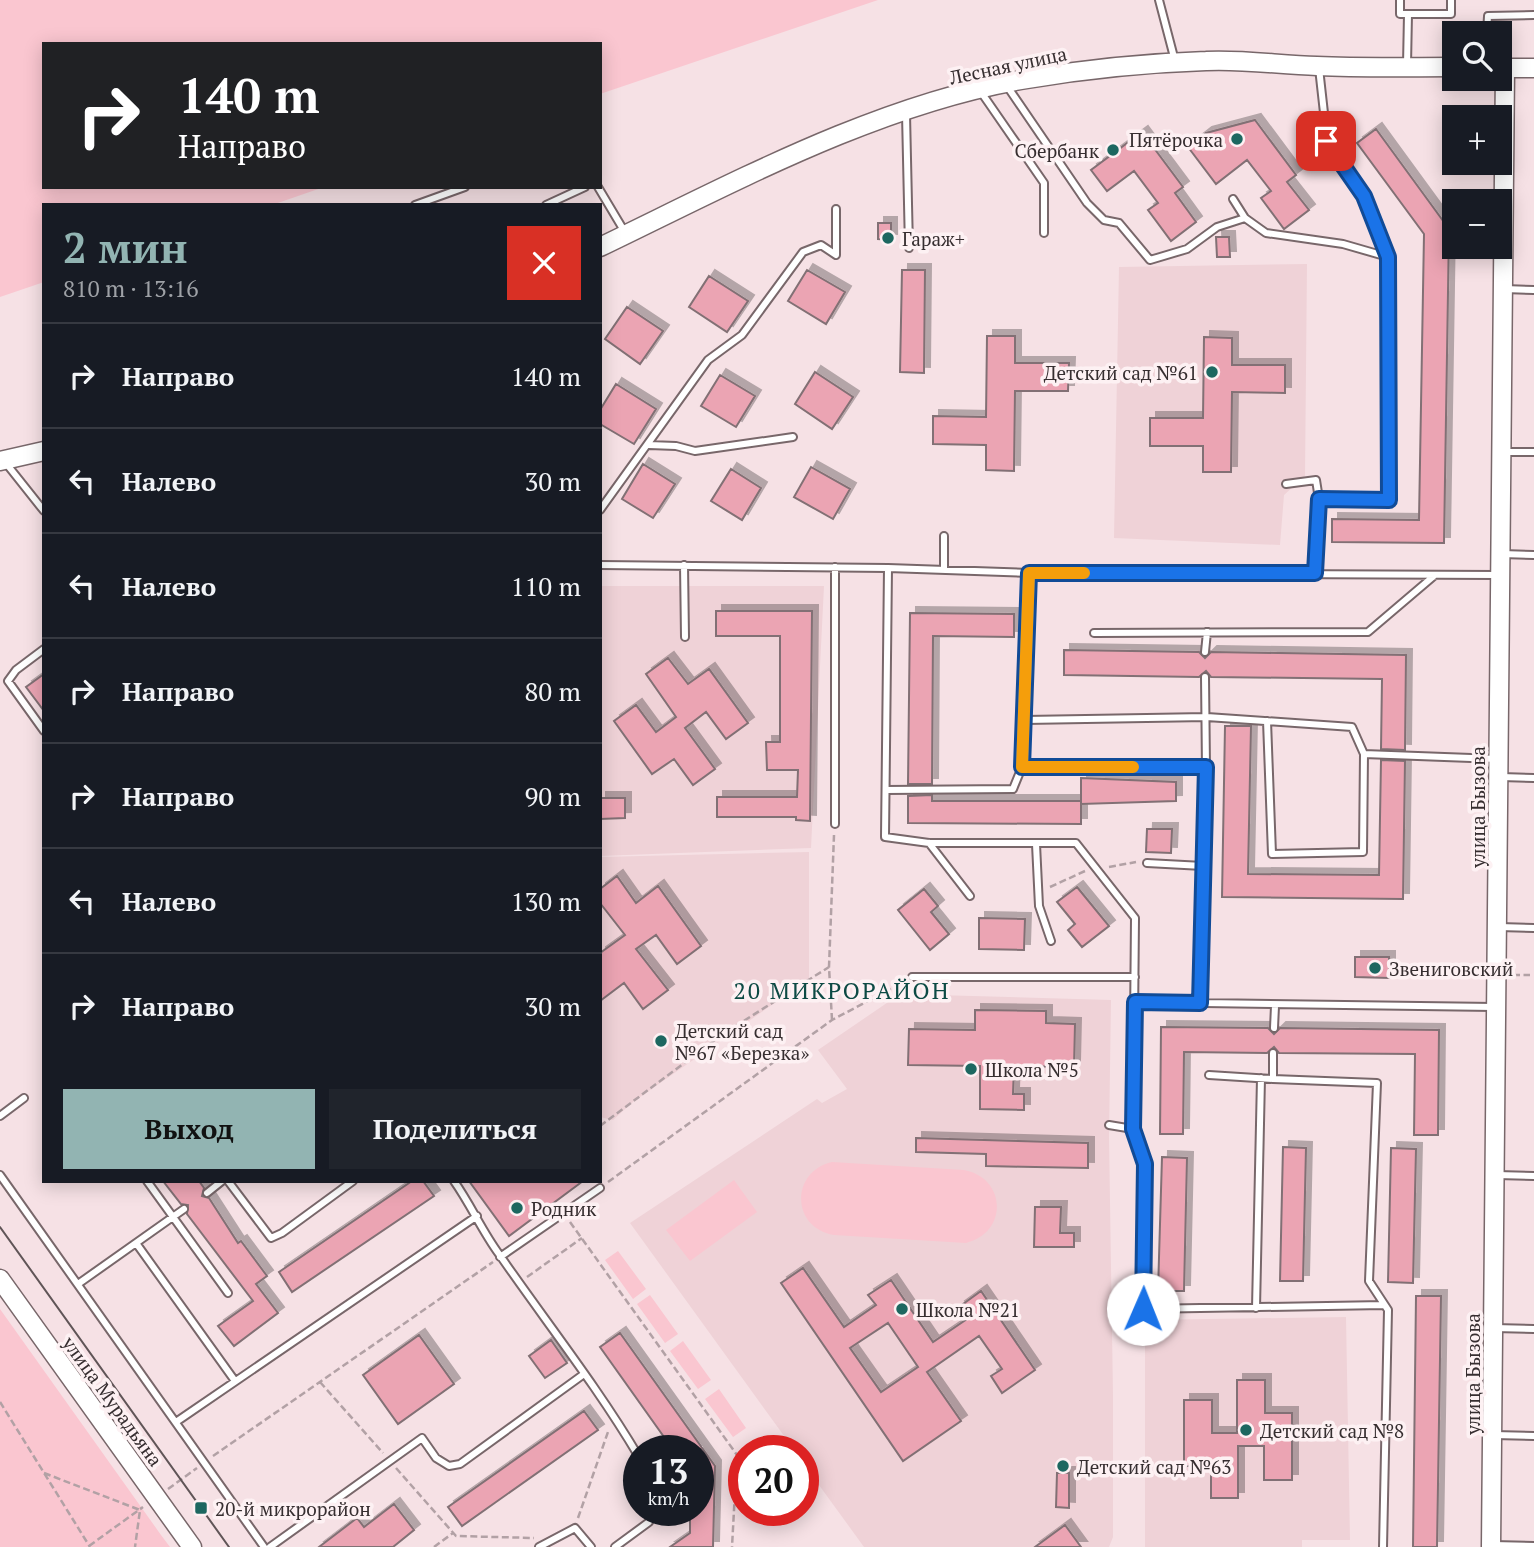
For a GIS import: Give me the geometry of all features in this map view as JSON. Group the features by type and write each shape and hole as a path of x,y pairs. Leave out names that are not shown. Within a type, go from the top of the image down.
{"street":[{"name":"Лесная улица","path":"602,246 778,161 850,131 1006,84 1095,69 1208,60 1318,66 1442,67"},
{"path":"1512,68 1534,68"},
{"name":"улица Бызова","path":"1492,1546 1503,289 1502,91"},
{"path":"2,461 42,451"},
{"name":"улица Мурадьяна","path":"0,1279 192,1547"}],"lane":[{"path":"1160,0 1175,63"},
{"path":"1400,0 1399,14 1451,14 1451,0"},
{"path":"1407,67 1408,14"},
{"path":"1488,21 1488,16 1534,15"},
{"path":"1318,66 1326,141 1364,196 1388,257 1389,500 1319,499"},
{"path":"1006,84 1087,202 1104,220 1119,223 1150,260 1187,249 1217,226 1245,218"},
{"path":"980,91 1044,183 1044,233"},
{"path":"906,112 909,248"},
{"path":"421,203 459,189"},
{"path":"550,203 581,189"},
{"path":"599,189 626,234"},
{"path":"1233,199 1245,218 1266,233 1343,244 1388,257"},
{"path":"602,507 708,360 741,335 803,252 821,245 836,255 836,209"},
{"path":"1503,289 1534,290"},
{"path":"649,445 676,446 695,451 793,437"},
{"path":"1501,452 1534,452"},
{"path":"2,461 42,509"},
{"path":"1286,484 1316,480 1319,499 1315,573"},
{"path":"944,536 944,570"},
{"path":"1500,554 1534,555"},
{"path":"602,565 835,567 1029,573 1500,575"},
{"path":"684,565 685,637"},
{"path":"835,567 835,824"},
{"path":"888,568 885,837 929,843 1076,843 1135,918 1133,1129 1145,1164 1143,1309 1384,1305"},
{"path":"886,790 1013,789 1022,767 1029,573"},
{"path":"1094,632 1368,632 1437,574"},
{"path":"1205,652 1207,632"},
{"path":"42,650 16,670 8,681 42,728"},
{"path":"1200,1003 1207,717 1205,677"},
{"path":"1025,720 1207,717 1268,721 1352,727 1364,754 1363,852 1272,855 1268,721"},
{"path":"1364,754 1498,768 1534,778"},
{"path":"1022,767 1206,767"},
{"path":"929,843 970,896"},
{"path":"1036,844 1039,906 1051,941"},
{"path":"1147,863 1203,866"},
{"path":"1497,928 1534,928"},
{"path":"912,977 1135,977"},
{"path":"1135,1002 1496,1007"},
{"path":"1274,1028 1275,1006"},
{"path":"1273,1053 1273,1079"},
{"path":"1209,1075 1377,1083 1369,1281 1388,1311 1382,1547"},
{"path":"1256,1308 1261,1078"},
{"path":"0,1116 24,1098"},
{"path":"1109,1125 1133,1129"},
{"path":"0,1175 264,1547"},
{"path":"1495,1175 1534,1176"},
{"path":"149,1183 228,1293"},
{"path":"207,1193 220,1183"},
{"path":"230,1183 271,1238 350,1183"},
{"path":"455,1183 500,1257 626,1435"},
{"path":"500,1257 600,1188"},
{"path":"78,1284 184,1209"},
{"path":"176,1422 477,1216"},
{"path":"136,1243 235,1381"},
{"path":"1493,1328 1534,1329"},
{"path":"270,1547 422,1438 436,1458 449,1466 460,1464 584,1374"},
{"path":"1492,1435 1534,1436"},
{"path":"615,1547 644,1526"},
{"path":"539,1547 575,1528 591,1547"},
{"path":"1492,1546 1534,1546"}],"path":[{"path":"832,1020 829,967 835,824"},
{"path":"602,1125 723,1034 829,967"},
{"path":"600,1188 832,1020 912,977"},
{"path":"564,1213 737,1455 732,1547"},
{"path":"519,1283 582,1238"},
{"path":"0,1402 89,1547 204,1462 500,1257"},
{"path":"320,1382 456,1536 550,1539"},
{"path":"575,1528 614,1415"},
{"path":"44,1473 140,1510"},
{"path":"135,1547 140,1510"},
{"path":"434,1547 453,1533"}],"shaded area":[{"path":"0,0 878,0 602,93 602,42 42,42 42,189 318,189 278,203 42,203 42,283 0,297"},
{"name":"Детский сад №61","path":"1307,264 1305,476 1284,495 1280,545 1114,538 1119,267"},
{"path":"602,586 824,586 811,848 602,856"},
{"name":"Детский сад №67 «Березка»","path":"809,852 809,979 633,1102 613,1120 602,1117 602,857"},
{"name":"Школа №21","path":"900,994 1111,1000 1109,1137 1113,1537 1109,1547 864,1547 819,1485 819,1435 783,1435 630,1223 817,1099 822,1103 847,1089 818,1050"},
{"path":"832,1162 964,1170 978,1175 988,1183 995,1194 995,1218 980,1237 966,1243 834,1235 820,1230 810,1222 803,1211 801,1200 809,1177 818,1168"},
{"path":"734,1180 757,1212 690,1261 666,1230"},
{"path":"618,1251 646,1289 633,1299 605,1260"},
{"path":"650,1295 678,1334 665,1343 637,1304"},
{"path":"0,1309 161,1535 170,1547 0,1547"},
{"name":"Детский сад №8","path":"1346,1317 1350,1540 1302,1540 1302,1547 1145,1547 1145,1320"},
{"path":"683,1341 711,1380 698,1389 670,1351"},
{"path":"719,1389 746,1428 732,1435 705,1399"}],"building":[{"path":"1255,120 1296,175 1287,182 1309,210 1284,229 1261,198 1271,191 1247,160 1216,184 1188,147 1206,133"},
{"path":"1376,129 1442,219 1442,259 1449,259 1444,543 1332,542 1332,519 1419,520 1424,234 1357,143"},
{"path":"1142,132 1183,187 1175,193 1196,222 1171,241 1148,210 1158,203 1134,171 1107,191 1091,170"},
{"path":"878,223 891,223 891,240 878,239"},
{"path":"1216,237 1229,237 1230,257 1217,257"},
{"path":"807,270 845,292 826,324 788,301"},
{"path":"902,270 925,270 924,373 900,372"},
{"path":"709,276 748,301 727,332 689,307"},
{"path":"627,307 663,331 640,364 605,339"},
{"path":"987,336 1015,336 1015,363 1069,363 1068,391 1015,391 1014,471 986,470 986,445 933,444 933,416 986,417"},
{"path":"1204,337 1232,338 1232,365 1285,365 1285,393 1232,392 1231,472 1203,472 1203,446 1150,446 1150,418 1203,418"},
{"path":"815,372 853,397 832,429 795,404"},
{"path":"720,375 755,396 736,427 701,406"},
{"path":"616,384 656,409 634,444 602,425 602,407"},
{"path":"643,464 675,484 653,518 622,499"},
{"path":"811,467 850,489 833,519 794,497"},
{"path":"731,469 761,488 742,520 711,501"},
{"path":"716,611 812,611 810,821 796,820 796,817 717,817 717,797 797,797 798,770 767,770 766,742 780,742 780,636 716,636"},
{"path":"910,613 1014,614 1014,637 933,636 932,784 908,784"},
{"path":"1064,650 1199,652 1205,658 1211,652 1406,655 1405,750 1381,749 1382,679 1211,677 1206,671 1199,677 1064,675"},
{"path":"668,658 688,684 709,669 748,723 726,739 706,712 685,728 715,769 693,785 674,759 652,774 614,721 636,705 656,732 676,717 646,674"},
{"path":"42,675 42,708 26,687"},
{"path":"1225,726 1251,726 1248,874 1379,875 1381,760 1405,761 1403,899 1222,897"},
{"path":"1081,778 1176,782 1176,801 1081,804"},
{"path":"932,795 932,801 1081,801 1081,824 908,823 908,796"},
{"path":"602,798 625,798 625,818 602,819"},
{"path":"1147,829 1172,829 1171,853 1146,852"},
{"path":"617,876 636,903 658,886 701,946 677,964 656,935 636,949 668,990 643,1009 624,983 602,1000 602,952 625,935 602,906 602,887"},
{"path":"1077,887 1109,926 1082,947 1068,930 1075,924 1057,902"},
{"path":"924,889 938,906 931,912 949,934 930,950 898,910"},
{"path":"979,918 1025,919 1024,950 979,949"},
{"path":"1355,957 1389,957 1389,978 1355,977"},
{"path":"975,1010 1046,1011 1046,1023 1075,1024 1074,1067 1014,1066 1013,1094 1024,1094 1024,1110 980,1109 980,1066 908,1065 909,1029 975,1030"},
{"path":"1161,1027 1268,1028 1274,1034 1280,1028 1439,1030 1438,1135 1414,1135 1415,1054 1279,1053 1274,1047 1267,1053 1184,1052 1183,1134 1160,1134"},
{"path":"916,1138 1088,1143 1088,1168 986,1166 986,1154 916,1152"},
{"path":"1283,1147 1306,1148 1303,1281 1280,1281"},
{"path":"1391,1148 1416,1149 1413,1283 1388,1282"},
{"path":"1162,1157 1187,1158 1184,1291 1158,1291"},
{"path":"165,1183 200,1183 204,1188 202,1196 209,1198 238,1243 241,1241 267,1276 256,1284 278,1313 234,1346 218,1326 253,1301 187,1214 188,1205 181,1204"},
{"path":"409,1183 424,1183 434,1196 292,1292 279,1272"},
{"name":"Родник","path":"470,1183 580,1183 509,1236"},
{"path":"1035,1207 1061,1207 1060,1233 1074,1233 1074,1247 1034,1247"},
{"path":"803,1268 844,1327 876,1305 868,1295 891,1280 933,1342 967,1319 959,1307 981,1291 1035,1370 1002,1393 991,1376 1002,1369 979,1336 927,1372 961,1421 903,1461 781,1283","holes":["888,1323 918,1367 881,1392 850,1348"]},
{"path":"1416,1296 1441,1296 1437,1547 1413,1547"},
{"path":"620,1333 693,1435 663,1435 600,1347"},
{"path":"419,1335 454,1384 398,1424 363,1375"},
{"path":"551,1340 567,1363 545,1378 529,1356"},
{"path":"1237,1380 1265,1380 1265,1413 1292,1413 1292,1480 1264,1480 1264,1446 1238,1446 1238,1498 1211,1498 1211,1466 1184,1466 1184,1400 1212,1400 1212,1433 1237,1433"},
{"path":"584,1411 598,1430 462,1526 448,1507"},
{"path":"1057,1473 1069,1473 1069,1508 1056,1507"},
{"path":"394,1504 414,1530 393,1547 319,1547 357,1518 364,1527"},
{"path":"1065,1525 1081,1547 1035,1547"},
{"path":"690,1526 714,1526 713,1547 670,1547 690,1533"}],"tram line":[{"path":"0,1227 229,1547"}],"slow traffic":[{"path":"1084,573 1029,573 1022,767 1133,767"}],"place":[{"name":"Пятёрочка","path":"1237,139"},
{"name":"Сбербанк","path":"1113,150"},
{"name":"Гараж+","path":"888,238"},
{"name":"Детский сад №61","path":"1212,372"},
{"name":"Звениговский","path":"1375,968"},
{"name":"Детский сад №67 «Березка»","path":"661,1041"},
{"name":"Школа №5","path":"971,1069"},
{"name":"Родник","path":"517,1208"},
{"name":"Школа №21","path":"902,1309"},
{"name":"Детский сад №8","path":"1246,1430"},
{"name":"Детский сад №63","path":"1063,1466"},
{"name":"20-й микрорайон","path":"201,1508"}],"district":[{"name":"20 МИКРОРАЙОН","path":"842,990"}],"route":[{"path":"1143,1309 1145,1164 1133,1129 1135,1002 1200,1003 1206,767 1022,767 1029,573 1315,573 1319,499 1389,500 1388,257 1364,196 1326,141"}]}
